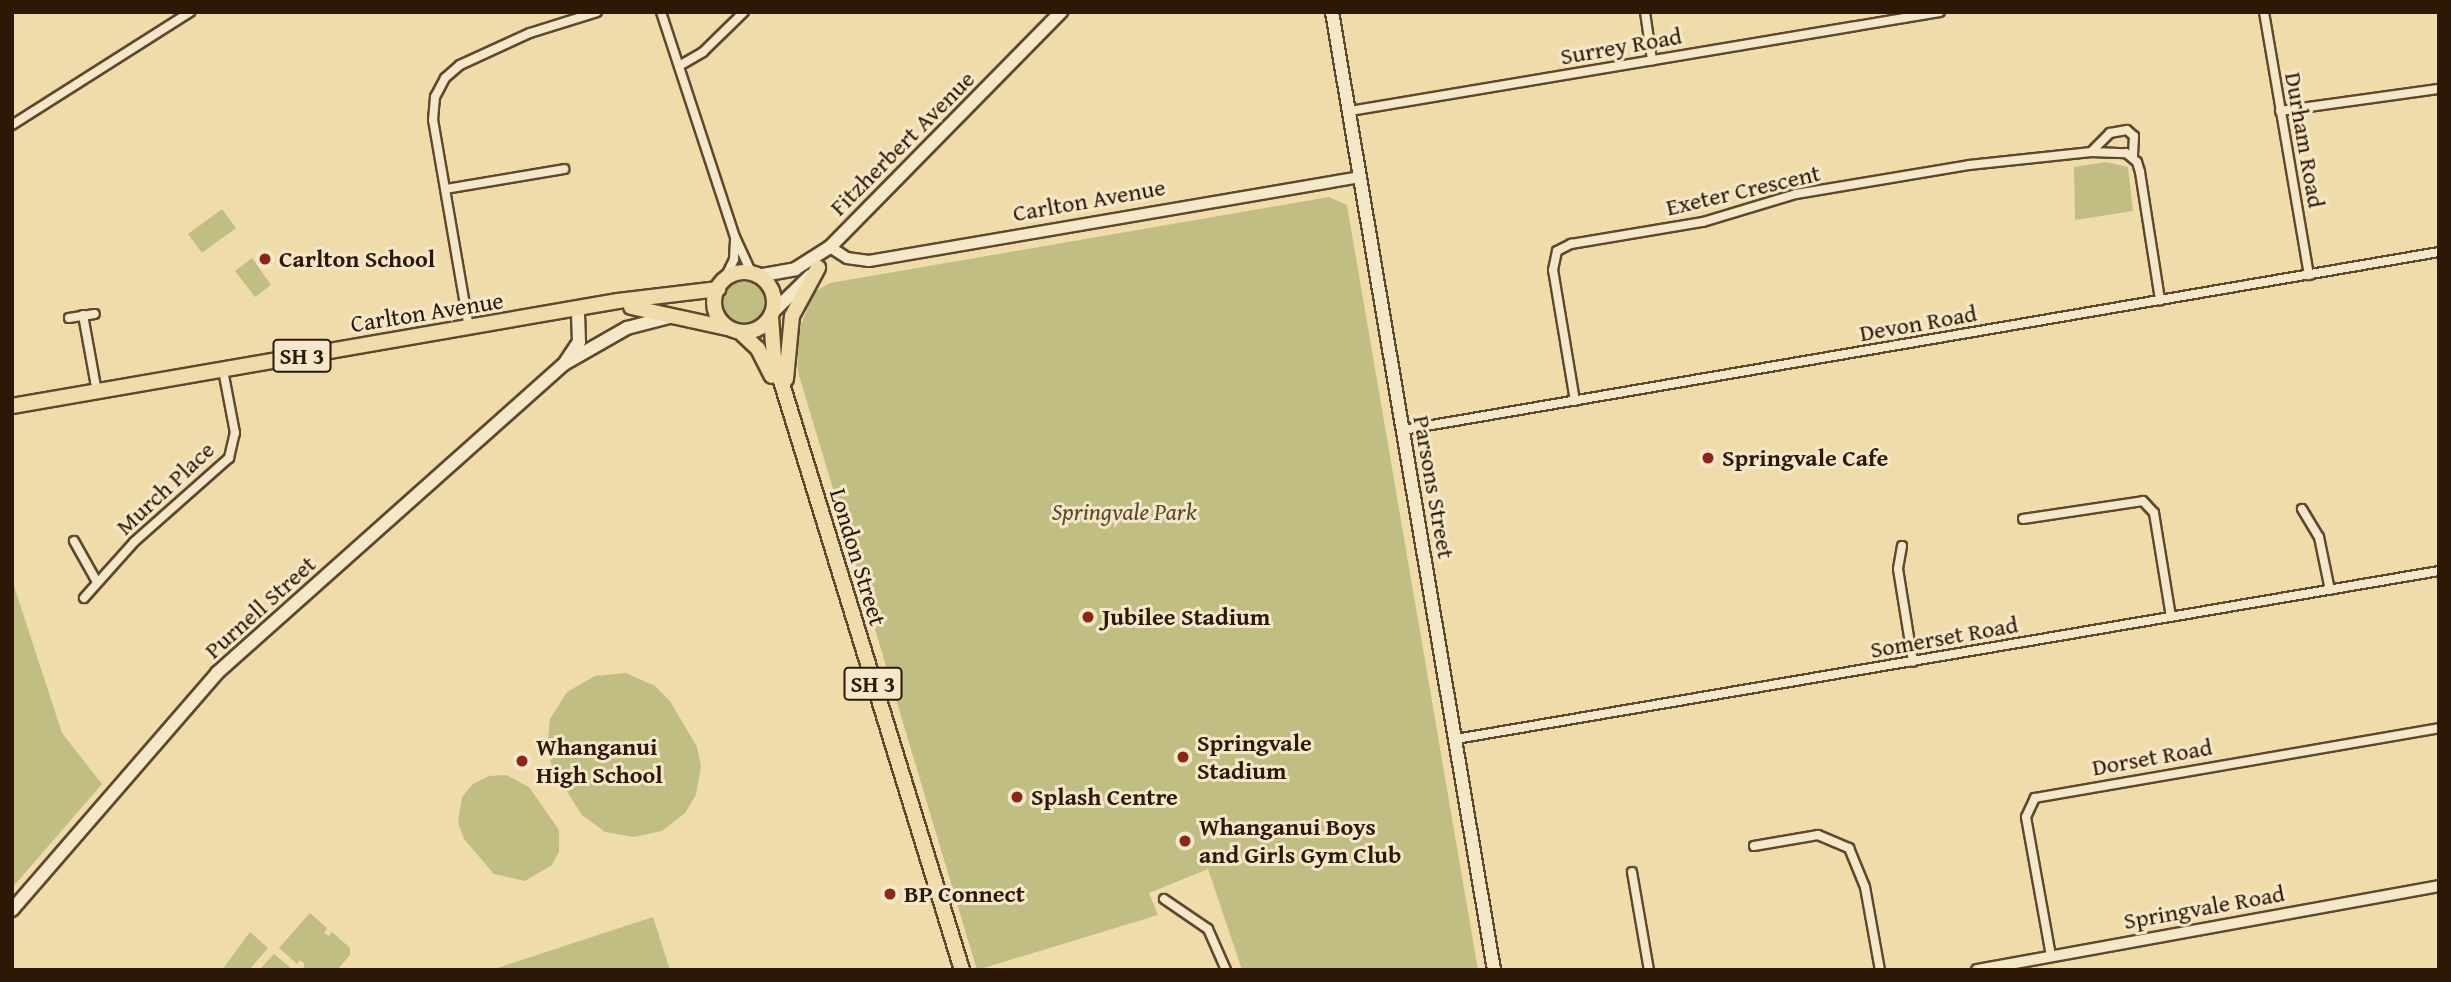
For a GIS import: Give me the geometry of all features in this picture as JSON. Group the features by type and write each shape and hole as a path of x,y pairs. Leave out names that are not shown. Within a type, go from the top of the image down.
{"highway":[{"path":"787,398 786,360 792,316 818,268"},
{"name":"SH 3","path":"735,330 715,307 720,286 740,273 755,275 768,285 773,313"},
{"name":"Carlton Avenue","path":"12,406 720,286"},
{"name":"Carlton Avenue","path":"601,306 680,315 735,330"},
{"path":"735,330 758,328 773,313"},
{"name":"London Street","path":"773,313 774,358 962,970"},
{"name":"London Street","path":"735,330 758,349 787,398"}],"main road":[{"name":"Fitzherbert Avenue","path":"755,275 795,269 830,247 1061,12"},
{"name":"Parsons Street","path":"1332,12 1494,970"},
{"path":"773,313 818,268 830,247"},
{"name":"Purnell Street","path":"564,364 579,342 578,310"},
{"name":"Purnell Street","path":"12,910 217,673 564,364 628,327 680,315"}],"street":[{"path":"12,125 190,12"},
{"path":"469,328 433,109 445,78 460,65 519,37 597,12"},
{"path":"660,12 735,237 755,275"},
{"path":"679,66 703,52 744,12"},
{"path":"1645,12 1652,60"},
{"name":"Surrey Road","path":"1350,111 1940,12"},
{"name":"Durham Road","path":"2264,12 2309,275"},
{"path":"2280,111 2439,89"},
{"path":"2091,152 2110,133 2127,130 2134,136 2133,157 2140,172 2160,300"},
{"name":"Exeter Crescent","path":"1575,401 1553,270 1554,258 1563,246 1703,222 1796,194 1969,165 2091,152 2118,152 2133,157"},
{"path":"446,189 564,169"},
{"name":"Carlton Avenue","path":"830,247 849,259 869,261 1360,177"},
{"path":"720,286 736,251 735,237"},
{"name":"Devon Road","path":"1403,430 2439,253"},
{"path":"69,318 95,314"},
{"path":"83,315 97,392"},
{"name":"Murch Place","path":"84,598 134,542 229,458 235,433 223,370"},
{"path":"2023,519 2143,501 2154,513 2171,617"},
{"path":"2302,509 2319,537 2330,590"},
{"path":"74,541 97,582"},
{"path":"1902,546 1898,569 1913,662"},
{"name":"Somerset Road","path":"1456,738 2439,571"},
{"name":"Dorset Road","path":"2051,956 2026,817 2035,798 2439,728"},
{"path":"1754,846 1818,835 1849,848 1865,887 1880,970"},
{"path":"1632,872 1649,970"},
{"name":"Springvale Road","path":"1977,970 2439,886"},
{"path":"1164,899 1208,929 1226,970"}],"green space":[{"path":"2106,162 2128,167 2133,211 2075,220 2074,167"},
{"name":"Springvale Park","path":"1329,197 1347,205 1478,970 1242,970 1208,869 1149,893 1158,915 977,970 798,372 797,335 814,292 830,283"},
{"path":"222,209 236,228 202,253 188,234"},
{"path":"252,258 271,285 255,297 235,271"},
{"path":"745,279 761,286 768,302 761,318 745,325 729,318 722,302 729,286"},
{"path":"12,580 62,733 102,784 12,888"},
{"path":"626,673 655,686 670,701 697,747 701,766 696,795 685,813 662,831 634,837 605,832 582,815 553,770 547,750 550,719 567,692 595,676"},
{"path":"506,775 529,787 559,830 559,852 552,865 525,881 494,874 464,839 458,822 462,797 473,784 489,776"},
{"path":"310,913 327,928 324,933 329,936 332,932 350,948 350,955 337,970 304,970 304,963 300,960 297,964 279,948"},
{"path":"653,917 670,970 491,970"},
{"path":"250,932 268,948 249,970 222,970"},
{"path":"274,954 292,969 292,970 259,970"}],"place":[{"name":"Carlton School","path":"265,259"},
{"name":"Springvale Cafe","path":"1708,458"},
{"name":"Jubilee Stadium","path":"1088,617"},
{"name":"Springvale Stadium","path":"1183,757"},
{"name":"Whanganui High School","path":"522,761"},
{"name":"Splash Centre","path":"1017,797"},
{"name":"Whanganui Boys and Girls Gym Club","path":"1185,841"},
{"name":"BP Connect","path":"890,894"}]}
